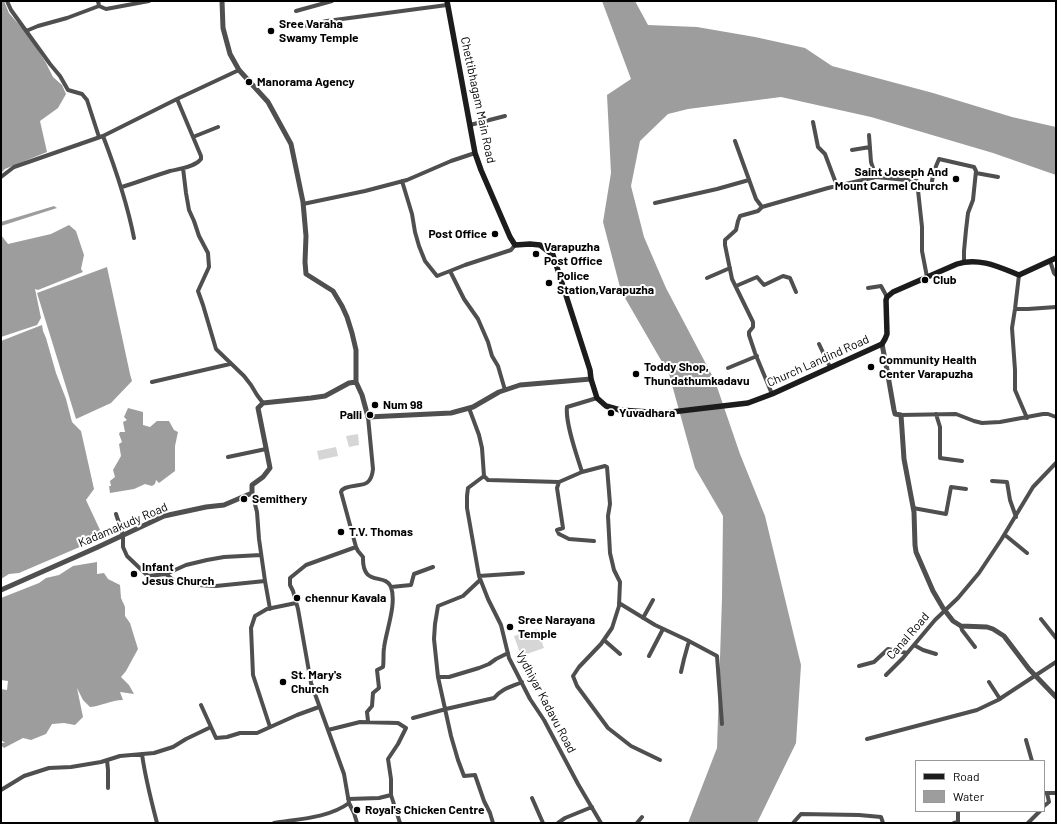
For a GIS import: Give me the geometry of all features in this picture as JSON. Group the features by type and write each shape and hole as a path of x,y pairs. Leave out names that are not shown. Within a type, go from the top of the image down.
{"main road":[{"name":"Chettibhagam Main Road","path":"447,3 475,153 481,170 515,245"},
{"path":"515,245 540,245 553,255 590,370 591,379 597,398"},
{"path":"887,297 893,292 964,262 990,263 1019,275 1056,258"},
{"name":"Church Landind Road","path":"597,398 606,406 620,410 663,413 748,403 772,394 882,344 886,339 887,334 887,297"}],"street":[{"path":"7,1 11,10 60,76 68,90 82,94 87,100 122,187 134,238"},
{"path":"26,31 67,18 99,3 106,9 149,1"},
{"path":"222,1 223,28 230,54 239,70 268,102 291,144 304,202 306,274 333,292 342,306 352,333 356,350 356,382 368,417 373,469 372,477 367,484 345,488 341,492 356,547 363,557 366,572 370,577 388,583 391,587 392,597 392,608 384,650 383,667 377,670 379,688 373,693 372,706 367,712 368,722"},
{"path":"296,11 332,1"},
{"path":"304,26 327,21 447,3"},
{"path":"1,177 14,167 122,127 239,70"},
{"path":"122,187 183,168 201,159 177,99"},
{"path":"470,125 505,116"},
{"path":"813,122 818,147 825,154 837,186"},
{"path":"193,137 218,127"},
{"path":"869,135 871,162 876,176"},
{"path":"735,141 756,199 762,208"},
{"path":"852,150 870,147"},
{"path":"303,204 365,191 406,180 451,161 475,153"},
{"path":"932,181 939,159 974,167 976,173 973,200 968,213 964,262"},
{"path":"183,168 189,210 199,236 208,253 209,267 198,291 216,350 244,376 263,403"},
{"path":"976,173 998,177"},
{"path":"772,394 749,332 753,327 753,322 732,279 725,245 725,240 736,230 740,216 758,211 762,208 876,176 917,181 922,227 922,251 927,277"},
{"path":"655,203 749,180"},
{"path":"402,181 412,214 419,246 425,262 437,276 511,250 515,245"},
{"path":"1050,261 1056,275"},
{"path":"708,278 730,268"},
{"path":"450,271 464,299 478,319 488,342 492,356 498,366 505,390"},
{"path":"1019,275 1012,328 1014,370 1015,390 1026,418"},
{"path":"736,286 757,277 764,285 783,276 790,278 796,292"},
{"path":"868,288 881,286 887,297"},
{"path":"1015,309 1056,307"},
{"path":"819,344 830,367"},
{"path":"882,344 895,414 956,414 982,423 1000,422 1043,414 1056,417"},
{"path":"728,368 757,356"},
{"path":"152,382 230,364"},
{"path":"368,417 451,413 473,407 498,392 520,385 591,379"},
{"path":"270,608 261,555 257,512 252,493 252,485 263,477 270,468 258,408 263,403 325,396 349,383 356,382"},
{"path":"582,472 566,413 567,407 597,398"},
{"path":"469,408 482,448 484,476 488,480 559,482 582,472 605,466 607,467 610,504 608,516 610,553 614,570 620,582 619,604 612,628 601,644 579,667 573,676 577,686 608,728 631,746 660,760"},
{"path":"936,414 940,427 940,458 962,461"},
{"path":"901,415 904,459 913,508 916,552 933,591 953,621 962,626 987,627 998,631 1004,636 1029,669 1056,697"},
{"path":"228,457 266,449"},
{"name":"Canal Road","path":"886,675 935,620 958,598 979,573 1005,535 1033,487 1056,463"},
{"name":"Vydhiyar Kadavu Road","path":"484,476 468,488 467,496 467,508 479,578 501,625 509,658 530,699 544,720 578,784 601,823"},
{"path":"992,481 1007,482 1010,500 1016,517"},
{"path":"559,482 557,488 563,528 557,530 559,534 569,539 594,541"},
{"path":"913,508 946,514 951,487 966,489"},
{"name":"Kadamakudy Road","path":"1,590 164,516 206,507 224,505 252,493"},
{"path":"116,514 123,535 123,547 127,556 148,576 166,574 186,565 207,560 224,557 261,555"},
{"path":"1005,535 1027,552"},
{"path":"356,547 306,565 290,578 290,585 300,619 312,683 319,707 344,774 348,801 357,823"},
{"path":"391,587 411,585 414,574 433,567"},
{"path":"493,823 475,775 464,776 458,760 438,677 434,639 435,624 438,606 463,596 479,578 523,573"},
{"path":"166,574 178,584 216,586 265,581"},
{"path":"643,618 653,600"},
{"path":"270,727 253,675 251,628 255,616 267,609 296,603"},
{"path":"619,604 663,629 716,656 722,724"},
{"path":"1041,619 1056,638"},
{"path":"962,626 962,630 976,647"},
{"path":"649,656 663,629"},
{"path":"604,640 620,654"},
{"path":"681,672 689,641"},
{"path":"914,645 922,650 936,654"},
{"path":"859,666 874,662 888,648 907,653"},
{"path":"438,677 448,677 479,668 508,653"},
{"path":"866,739 978,710 1000,699 1056,662"},
{"path":"413,718 494,698 506,688 522,682"},
{"path":"989,682 1000,699"},
{"path":"201,706 216,738 227,737 240,732 257,733 319,707"},
{"path":"328,730 347,724 360,722 398,723 406,728 388,759 391,779 391,795 400,823"},
{"path":"1,785 2,790 24,776 49,768 71,768 120,756 154,753 173,747 210,727"},
{"path":"1026,740 1032,760"},
{"path":"142,754 151,803 158,823"},
{"path":"107,760 108,788"},
{"path":"1045,805 1048,802 1045,794 1056,793"},
{"path":"274,823 324,815 336,811 348,801 379,798 391,795"},
{"path":"532,798 543,823"},
{"path":"558,823 565,818 592,807"},
{"path":"954,823 958,822 958,812"},
{"path":"1028,823 1039,812"},
{"path":"793,823 801,814 881,817 883,823"},
{"path":"637,823 642,817"}],"shaded area":[{"path":"358,434 359,445 349,447 346,436"},
{"path":"336,447 338,456 319,460 317,451"},
{"path":"537,629 544,648 521,656 514,636"}],"water":[{"path":"1,1 4,1 9,13 28,35 53,77 62,85 66,94 58,108 40,121 47,152 5,169 1,173"},
{"path":"602,1 635,1 648,25 697,27 755,37 805,48 832,66 933,93 1012,117 1056,127 1056,175 993,153 871,117 781,97 688,109 668,114 640,141 631,186 644,237 666,288 715,381 740,454 765,516 801,665 796,743 757,823 688,823 717,748 723,516 695,468 669,374 621,291 603,222 611,173 607,95 631,79"},
{"path":"54,206 57,208 1,226 1,222"},
{"path":"69,225 76,231 84,255 81,269 83,272 38,290 35,289 41,318 37,325 1,337 1,235 8,244 51,234"},
{"path":"107,267 132,381 111,403 76,419 37,293"},
{"path":"42,325 72,422 81,431 94,489 86,500 100,530 89,543 19,573 9,574 1,579 1,341"},
{"path":"128,408 143,412 143,425 150,427 157,421 169,421 174,430 178,432 175,446 175,471 159,483 156,480 155,484 152,486 145,484 134,489 110,493 110,481 115,477 113,470 121,456 119,444 122,442 119,434 120,432 125,432 123,422 127,420 124,417"},
{"path":"97,562 97,574 104,573 108,579 120,585 121,598 125,607 125,616 130,623 138,649 121,677 129,685 134,694 120,692 123,700 90,707 83,700 77,688 83,717 75,725 64,723 52,724 46,734 31,740 23,738 4,748 1,745 1,743 5,743 1,740 1,689 7,690 8,681 1,680 1,598 39,583 46,578 59,575 73,566"}],"place":[{"name":"Sree Varaha Swamy Temple","path":"271,31"},
{"name":"Manorama Agency","path":"249,82"},
{"name":"Saint Joseph And Mount Carmel Church","path":"956,179"},
{"name":"Post Office","path":"495,234"},
{"name":"Varapuzha Post Office","path":"536,254"},
{"name":"Club","path":"925,280"},
{"name":"Police Station,Varapuzha","path":"549,283"},
{"name":"Community Health Center Varapuzha","path":"871,367"},
{"name":"Toddy Shop, Thundathumkadavu","path":"636,374"},
{"name":"Num 98","path":"375,405"},
{"name":"Yuvadhara","path":"611,413"},
{"name":"Palli","path":"370,415"},
{"name":"Semithery","path":"244,499"},
{"name":"T.V. Thomas","path":"341,532"},
{"name":"Infant Jesus Church","path":"134,574"},
{"name":"chennur Kavala","path":"297,598"},
{"name":"Sree Narayana Temple","path":"510,627"},
{"name":"St. Mary's Church","path":"283,682"},
{"name":"Royal's Chicken Centre","path":"357,810"}]}
